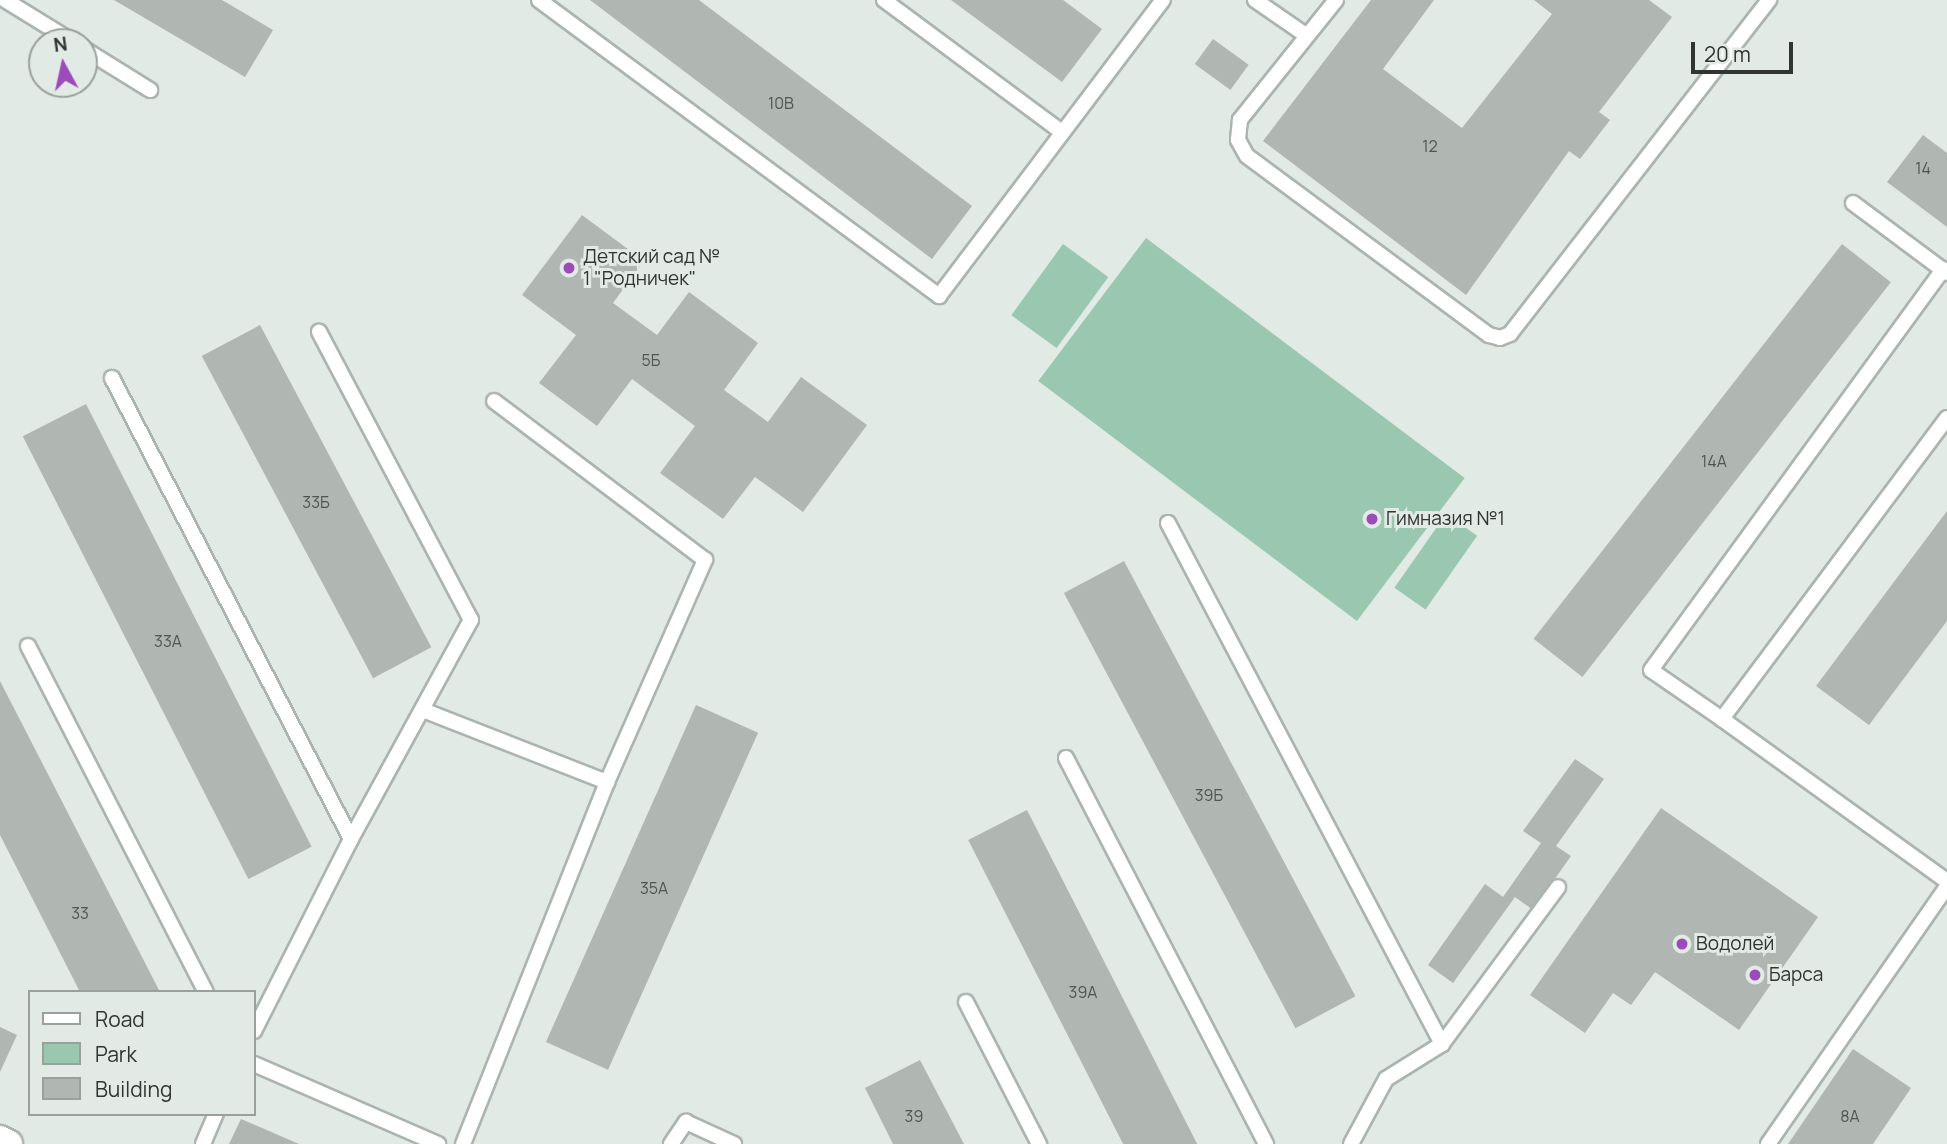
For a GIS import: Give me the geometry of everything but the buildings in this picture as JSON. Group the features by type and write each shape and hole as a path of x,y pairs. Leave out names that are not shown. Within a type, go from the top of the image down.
{"street":[{"path":"0,1140 8,1144"}],"lane":[{"path":"2,0 49,28"},
{"path":"540,0 939,296 1163,0"},
{"path":"884,0 1062,132"},
{"path":"1255,0 1307,36"},
{"path":"1336,0 1240,120 1238,140 1247,156 1489,335 1500,338 1510,334 1769,0"},
{"path":"98,58 150,90"},
{"path":"1853,203 1945,271 1651,670 1947,881"},
{"path":"256,1027 351,839 471,620 319,332"},
{"path":"112,378 351,839"},
{"path":"463,1144 607,782 705,560 494,401"},
{"path":"1722,719 1947,418"},
{"path":"1168,523 1442,1044"},
{"path":"28,646 205,990"},
{"path":"423,710 607,782"},
{"path":"1066,758 1266,1144"},
{"path":"1768,1144 1947,886"},
{"path":"1351,1144 1385,1079 1442,1044 1558,887"},
{"path":"966,1002 1039,1144"},
{"path":"256,1064 438,1144"},
{"path":"203,1144 215,1116"},
{"path":"671,1144 686,1122 734,1144"}],"green space":[{"path":"1146,238 1465,478 1357,621 1038,381"},
{"path":"1063,244 1108,277 1057,348 1011,315"},
{"path":"1446,514 1477,536 1426,610 1394,588"}],"place":[{"name":"Детский сад № 1 \"Родничек\"","path":"569,268"},
{"name":"Гимназия №1","path":"1372,519"},
{"name":"Водолей","path":"1682,944"},
{"name":"Барса","path":"1755,975"}]}
